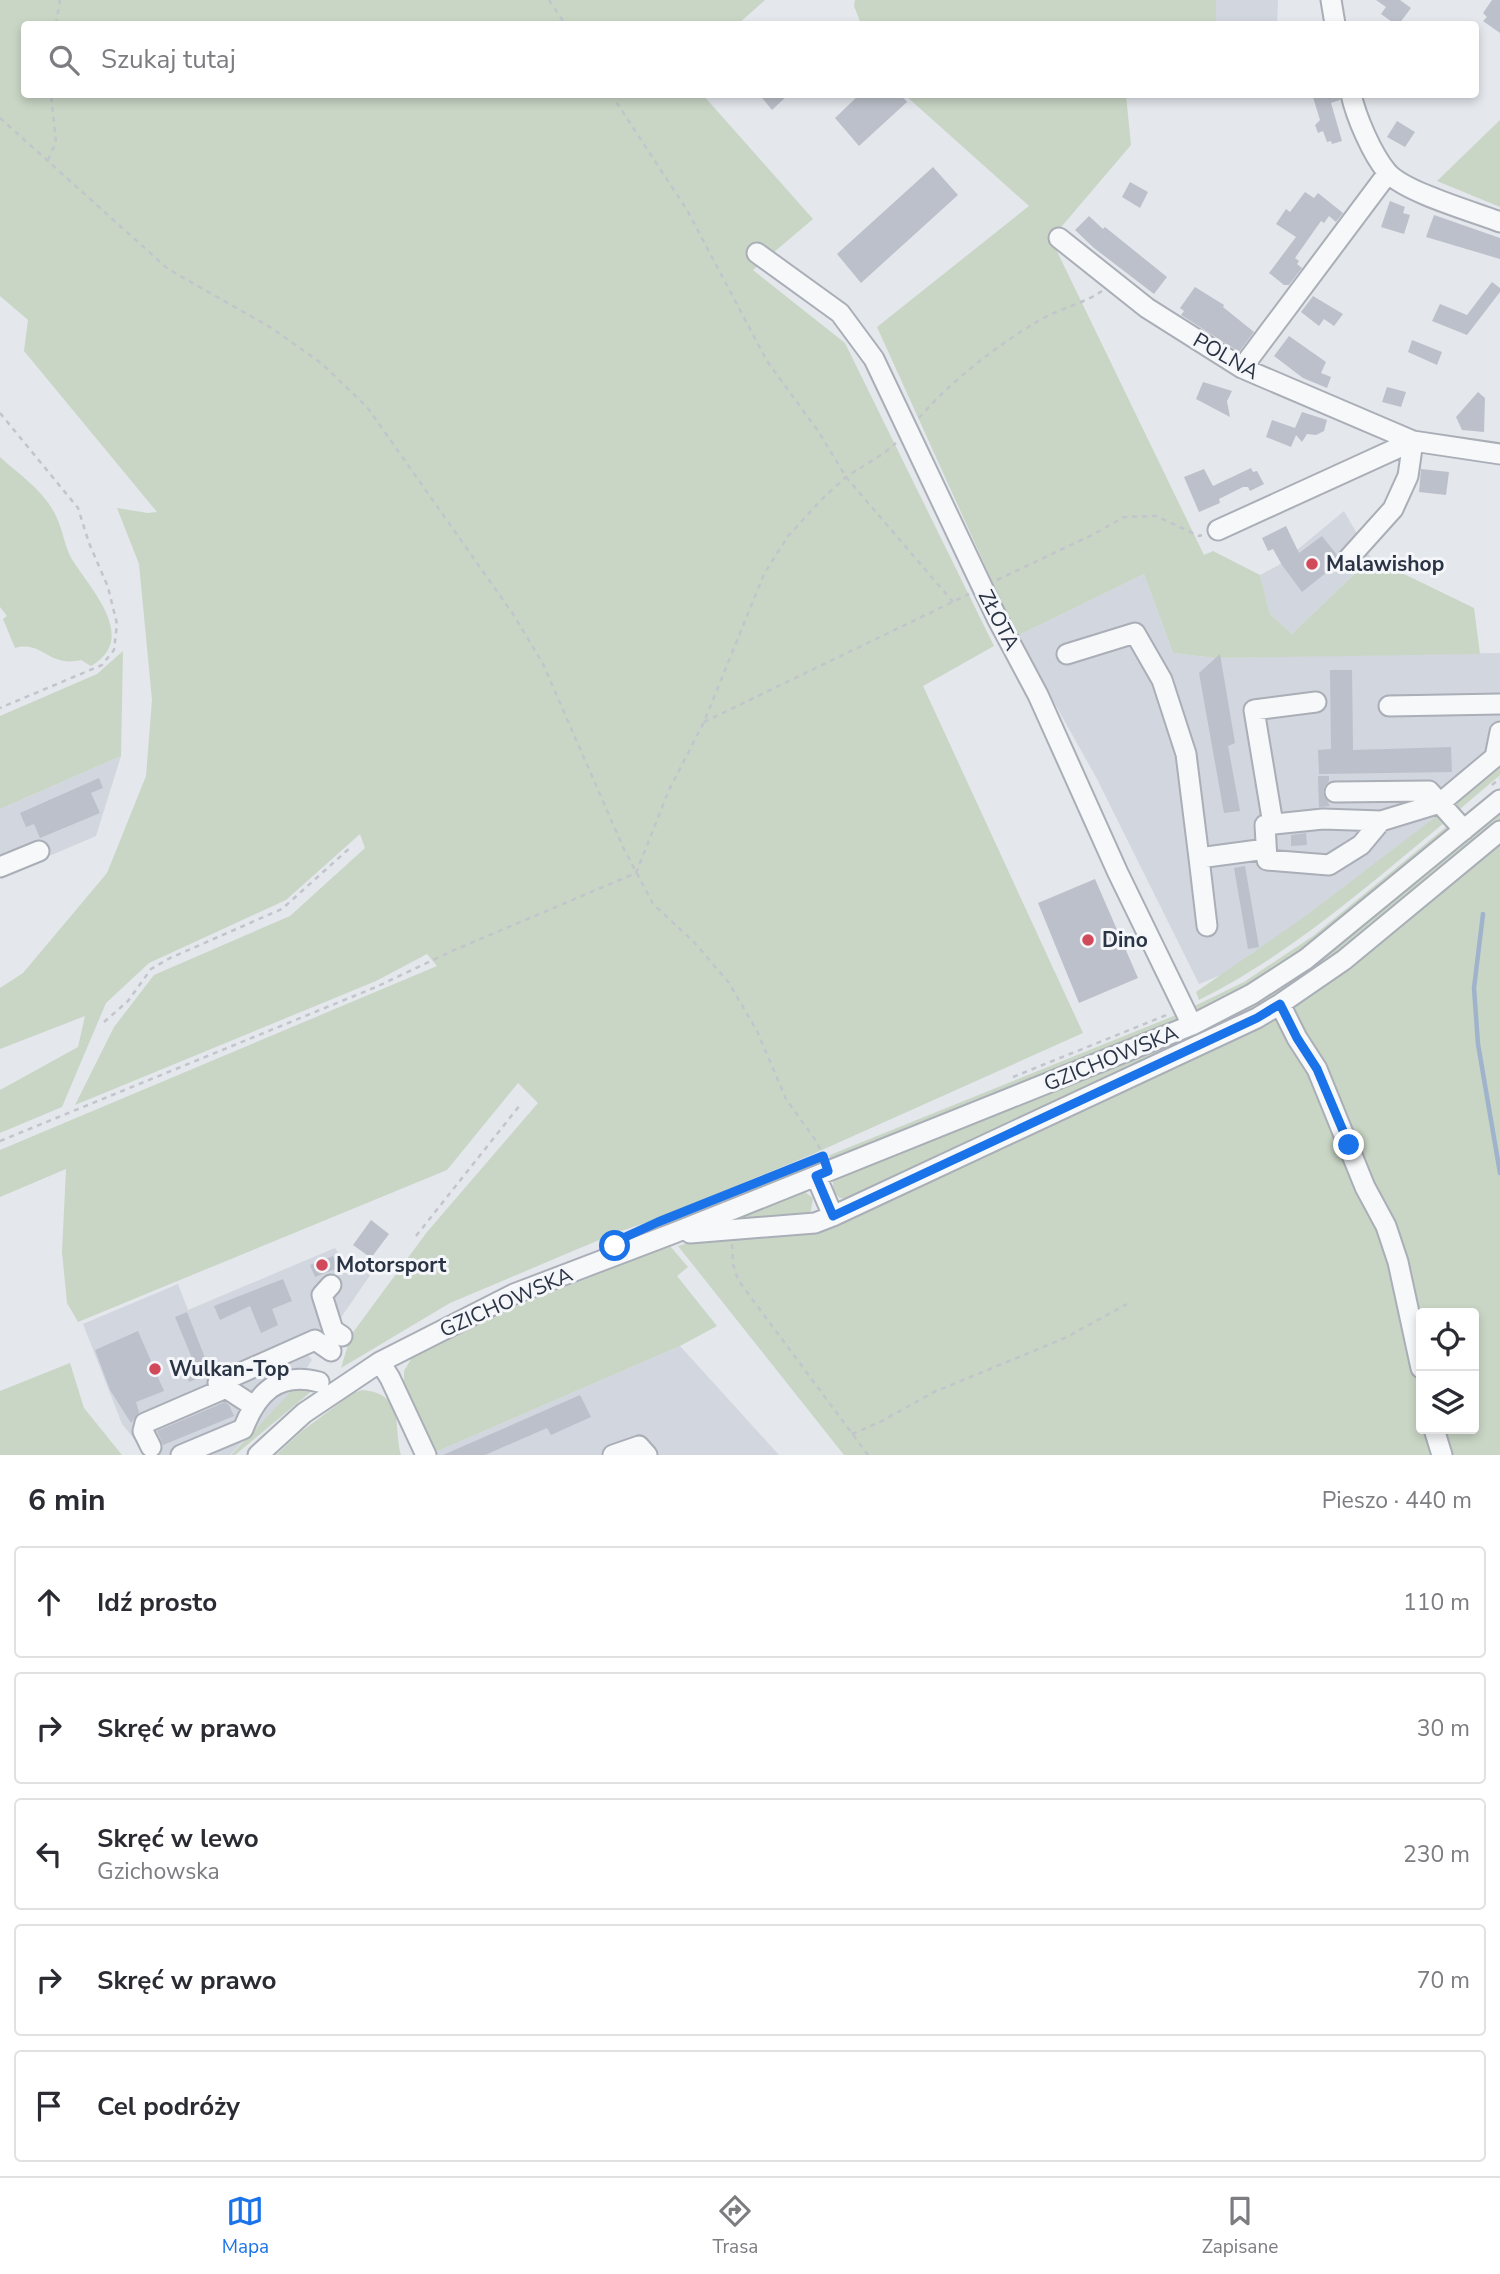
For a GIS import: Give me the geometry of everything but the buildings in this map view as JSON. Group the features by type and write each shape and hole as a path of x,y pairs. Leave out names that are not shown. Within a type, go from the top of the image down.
{"street":[{"path":"1331,0 1334,21"},
{"path":"1351,98 1360,121 1388,173 1407,186 1500,222"},
{"path":"1242,368 1388,173"},
{"name":"POLNA","path":"1059,238 1147,308 1242,368 1413,441 1500,454"},
{"name":"ZŁOTA","path":"757,253 840,313 874,359 1038,695 1187,1017"},
{"path":"1217,530 1413,441"},
{"path":"1348,559 1393,509 1408,476 1413,441"},
{"path":"1068,654 1135,634 1163,680 1186,754 1207,926"},
{"path":"1273,824 1254,710 1316,702"},
{"path":"1389,706 1500,704"},
{"path":"1381,821 1362,845 1329,865 1267,860 1265,825 1323,819 1381,821 1440,803 1495,757 1500,732"},
{"path":"1335,792 1429,791 1464,830"},
{"name":"GZICHOWSKA","path":"258,1455 304,1413 380,1362 514,1294 822,1174 1187,1017 1252,994 1306,959 1464,830 1495,793"},
{"name":"GZICHOWSKA","path":"674,1233 815,1223 1195,1047 1280,1004 1344,960 1500,831"},
{"path":"1199,858 1266,849"},
{"path":"0,867 39,851"},
{"path":"1280,1004 1317,1069 1365,1187 1386,1226 1398,1262 1416,1345"},
{"path":"822,1174 833,1216"},
{"path":"218,1383 315,1340 337,1344 322,1295 331,1285"},
{"path":"380,1362 390,1378 421,1453"},
{"path":"181,1455 243,1429 252,1405 273,1385 302,1377 319,1382"},
{"path":"151,1447 143,1431 145,1423 226,1388 252,1405"},
{"path":"1436,1434 1442,1455"},
{"path":"612,1455 639,1446 646,1455"}],"path":[{"path":"56,21 60,0"},
{"path":"549,0 563,21"},
{"path":"48,160 56,142 51,98"},
{"path":"614,98 687,210 767,361 818,431 846,477 953,601"},
{"path":"0,118 167,269 270,327 321,363 367,407 513,614 543,664 636,873 653,904 694,942 729,983 757,1031 786,1099 816,1141 822,1174"},
{"path":"0,1141 376,988 452,951 636,873 669,790 704,722 764,574 788,536 846,477 884,453 908,431 929,406 998,348 1039,320 1100,293 1111,279"},
{"path":"0,414 78,508 108,587 117,624 114,650 102,665 0,708"},
{"path":"704,722 1094,534 1124,517 1156,516 1199,536 1217,530"},
{"path":"1495,793 1500,778"},
{"path":"104,1022 128,1001 151,969 282,909 352,846"},
{"path":"1010,1079 1187,1017"},
{"path":"416,1236 520,1105"},
{"path":"731,1231 733,1264 738,1280 868,1455"},
{"path":"852,1434 934,1392 1065,1338 1127,1304"}],"shaded area":[{"path":"1216,0 1278,0 1277,21 1216,21"},
{"path":"1344,511 1371,558 1292,634 1270,614 1260,575 1279,565"},
{"path":"1144,574 1173,653 1215,658 1500,653 1500,766 1307,919 1250,954 1238,968 1199,984 1097,779 1017,636"},
{"path":"121,756 96,836 0,877 0,809"},
{"name":"Wulkan-Top","path":"335,1248 349,1271 367,1264 373,1271 329,1335 312,1333 212,1375 216,1387 304,1350 312,1360 294,1389 230,1455 147,1455 122,1424 83,1324 178,1284 188,1310"},
{"path":"680,1346 779,1455 433,1453"}],"green space":[{"path":"0,0 765,0 741,21 21,21 21,98 706,98 813,219 753,270 845,343 994,646 923,686 1083,1033 813,1154 450,1303 341,1368 351,1335 427,1232 538,1103 518,1083 447,1170 78,1322 67,1303 62,1252 66,1169 0,1197 0,1150 437,966 427,954 376,981 75,1105 114,1027 154,975 290,916 365,848 360,834 286,900 149,963 106,1003 62,1107 0,1133 0,1090 78,1047 85,1016 0,1049 0,988 23,973 107,873 146,776 152,700 139,564 117,508 157,512 24,351 28,320 0,296"},
{"path":"855,0 1216,0 1216,21 860,21 854,6"},
{"path":"908,98 1126,98 1131,145 1051,239 1204,555 1213,551 1260,575 1270,614 1292,634 1371,558 1474,608 1480,654 1215,658 1173,653 1144,574 1017,636 877,327 1029,206"},
{"path":"1500,120 1500,207 1437,181"},
{"path":"0,457 31,484 51,507 70,556 107,615 111,643 105,655 91,666 81,660 53,658 32,648 15,648 3,619 7,616 0,607"},
{"path":"123,651 121,756 0,809 0,716 97,674"},
{"path":"1500,767 1500,775 1460,809 1455,803"},
{"path":"1500,810 1500,820 1353,943 1260,1006 849,1199 840,1198 833,1191 836,1177 1323,957"},
{"path":"1438,815 1444,823 1326,919 1265,962 1199,1000 1196,992 1307,915"},
{"path":"1446,827 1449,832 1296,958 1208,1009 830,1160 830,1155 1176,1015 1244,982 1313,936"},
{"path":"1500,840 1500,1455 844,1455 678,1246 691,1242 824,1227 878,1206 1246,1033"},
{"path":"815,1162 814,1167 618,1247 623,1241 647,1229"},
{"path":"800,1192 813,1198 811,1211 807,1214 750,1219 742,1217"},
{"path":"670,1246 688,1267 677,1276 717,1326 680,1346 433,1453 404,1384 404,1371 414,1354 468,1325"},
{"path":"70,1363 84,1408 122,1455 0,1455 0,1391"},
{"path":"297,1385 313,1390 235,1455 231,1455"},
{"path":"362,1390 376,1393 392,1404 401,1455 276,1455 302,1431 353,1393"}],"waterway":[{"path":"1483,914 1474,988 1478,1044 1500,1173"}],"place":[{"name":"Malawishop","path":"1312,564"},
{"name":"Dino","path":"1088,940"},
{"name":"Motorsport","path":"322,1265"},
{"name":"Wulkan-Top","path":"155,1369"}],"route":[{"path":"615,1246 621,1239 658,1222 823,1156 828,1171 816,1176 833,1216 1257,1018 1280,1004 1317,1069 1349,1145"}]}
